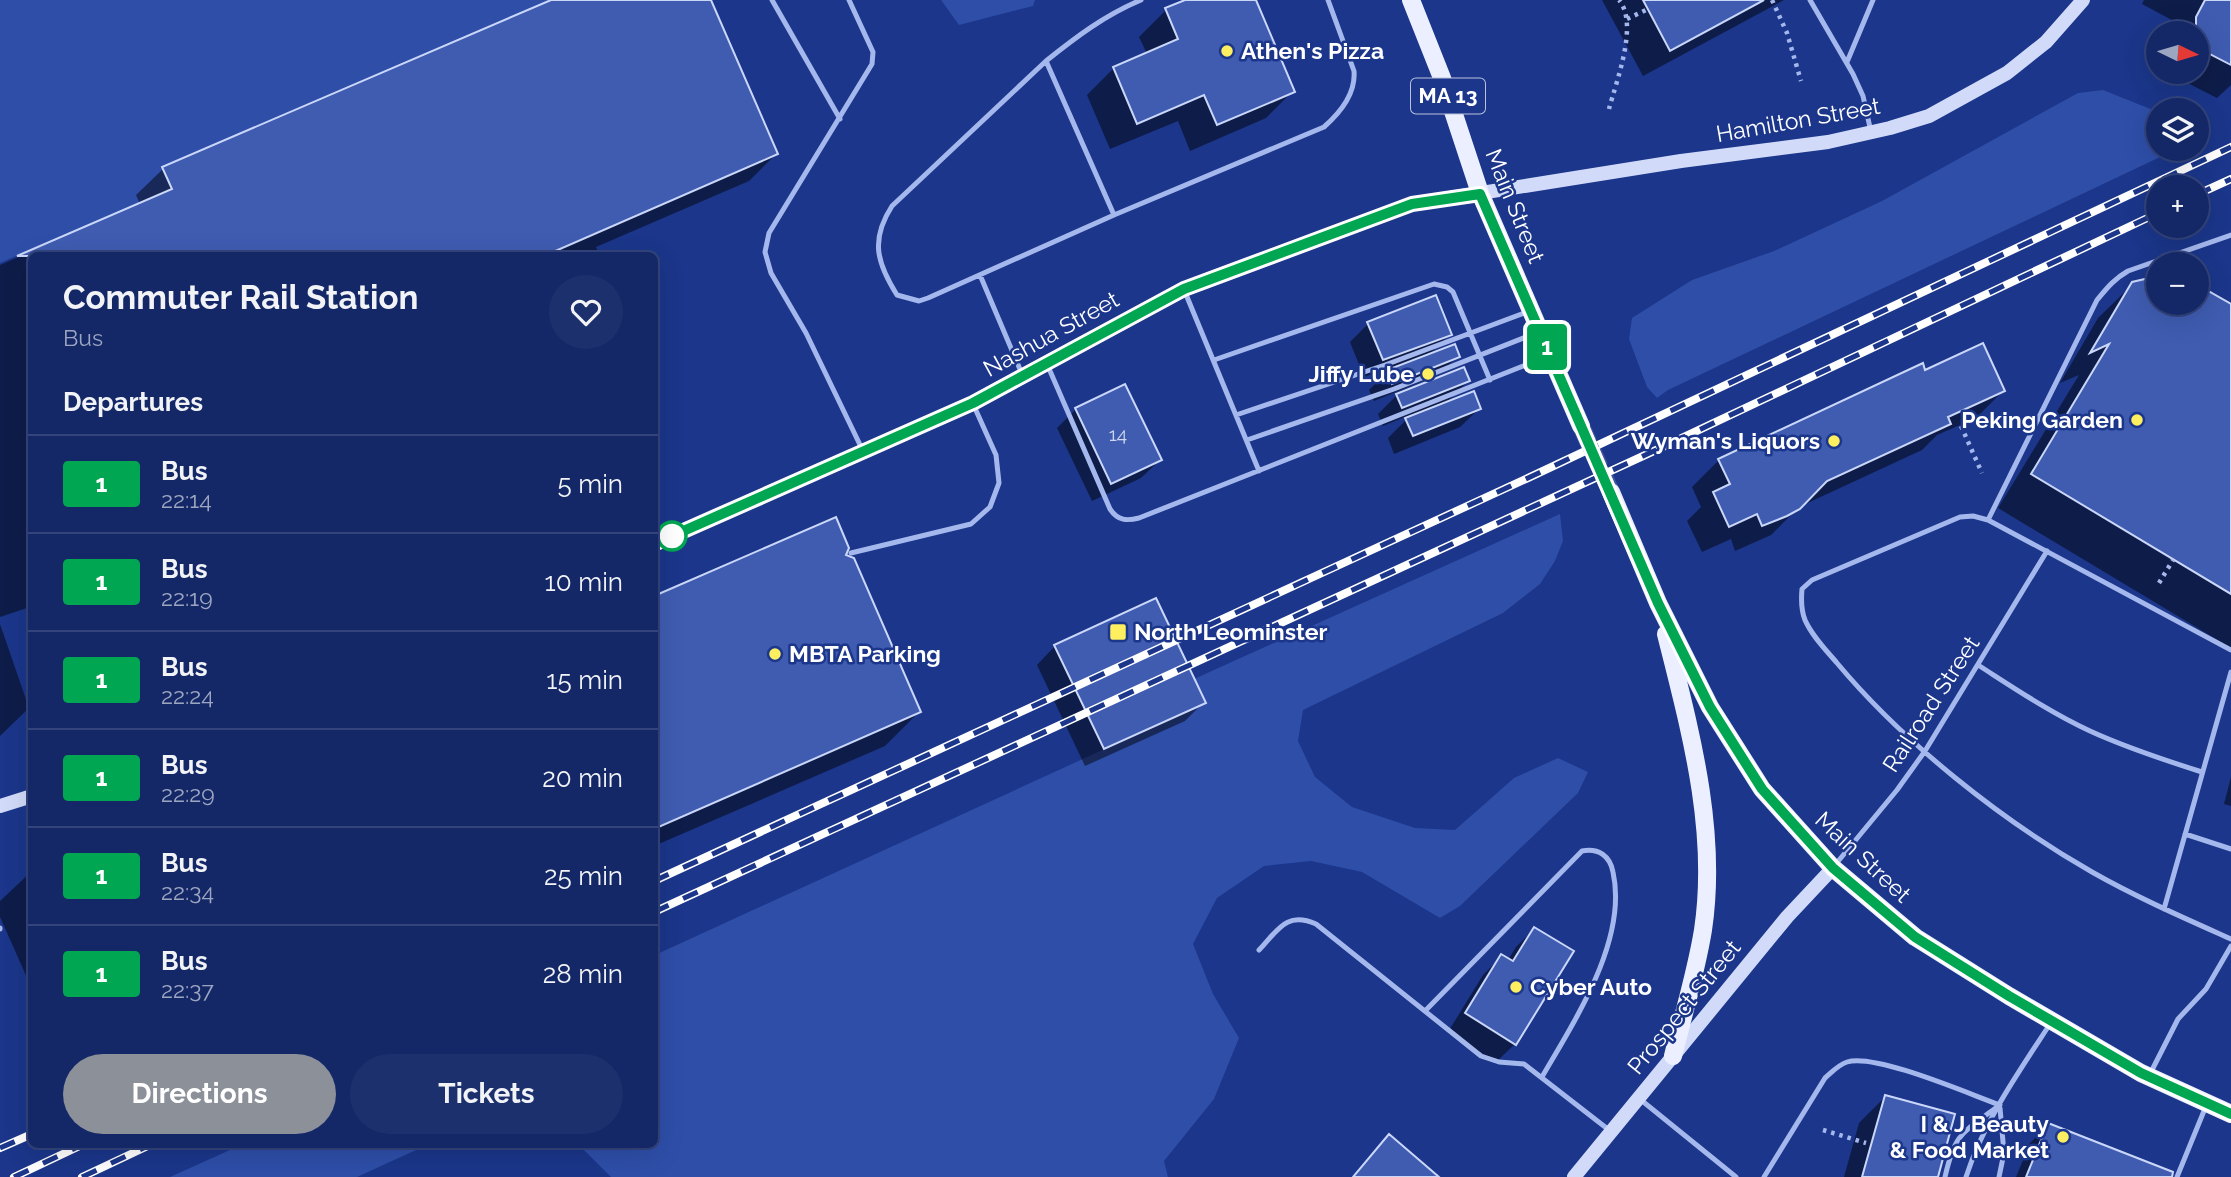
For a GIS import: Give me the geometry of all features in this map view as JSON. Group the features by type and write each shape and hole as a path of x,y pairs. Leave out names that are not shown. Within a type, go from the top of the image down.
{"main road":[{"name":"Main Street","path":"1411,0 1443,78 1480,194 1581,426"},
{"name":"Hamilton Street","path":"1480,194 1681,161 1828,142 1929,116 2007,73 2046,42 2083,0"},
{"name":"Nashua Street","path":"658,542 973,403 1184,289 1412,204 1480,194"},
{"name":"Main Street","path":"1611,492 1658,603 1710,707 1762,789 1833,868 1915,937 2149,1076 2231,1114"},
{"path":"1658,603 1684,706 1706,825 1707,867 1703,930 1673,1056"},
{"path":"0,806 28,797"},
{"name":"Prospect Street","path":"1574,1177 1787,917 1833,868"}],"lane":[{"path":"772,0 840,119"},
{"path":"849,0 873,52 872,64 769,233 765,252 771,273 806,334 863,451"},
{"path":"1141,0 1118,9 1080,33 1046,61 892,206 877,244 879,257 897,295 919,301 1324,127 1336,117 1352,90 1354,80 1354,71 1328,0"},
{"path":"1810,0 1847,62 1863,96 1871,132"},
{"path":"1847,62 1873,0"},
{"path":"1046,61 1114,215"},
{"path":"1988,520 2097,300 2117,277 2128,271 2231,235"},
{"path":"979,275 1024,377"},
{"path":"1214,360 1434,284 1447,287 1452,292 1490,380"},
{"path":"1184,289 1259,471"},
{"path":"1236,415 1531,310"},
{"path":"1247,440 1394,389 1540,332"},
{"path":"1047,363 1110,509 1120,519 1139,519 1550,355"},
{"path":"851,553 971,524 990,507 999,483 996,455 973,403"},
{"path":"2231,650 1988,520 1973,516 1960,517 1812,580 1802,589 1801,604 1811,632 1868,701 1993,807 2034,837 2093,873 2231,939"},
{"name":"Railroad Street","path":"1833,868 1926,751 2047,551"},
{"path":"1978,665 2047,709 2089,730 2135,750 2203,772"},
{"path":"2164,909 2231,672"},
{"path":"2185,834 2231,849"},
{"path":"1425,1011 1583,851 1590,849 1602,852 1611,862 1616,887 1614,916 1605,954 1568,1031 1542,1077"},
{"path":"1259,950 1285,922 1304,919 1316,924 1481,1056 1499,1062 1524,1064 1612,1131"},
{"path":"2149,1076 2178,1019 2211,983 2231,946"},
{"path":"1966,1177 1976,1147 2003,1096 2053,1021"},
{"path":"1764,1177 1825,1078 1849,1061 1883,1064 2000,1105"},
{"path":"1638,1098 1736,1177"},
{"path":"2177,1177 2207,1103"},
{"path":"1945,1177 1950,1153 1961,1134 2000,1105"},
{"path":"1999,1177 2004,1153 2000,1105"}],"path":[{"path":"1609,109 1625,48 1627,19 1619,0"},
{"path":"1772,0 1787,33 1801,81"},
{"path":"1627,19 1648,9"},
{"path":"1961,426 1996,504"},
{"path":"1797,1122 1866,1143"}],"shaded area":[{"path":"0,0 551,0 163,167 172,189 0,263"},
{"path":"941,0 1035,0 1033,6 959,25"},
{"path":"2103,90 2146,107 2146,161 2152,161 1668,390 1657,398 1647,387 1629,339 1632,318 1692,280 1774,251 1882,201 2078,93"},
{"path":"1560,514 1563,541 1555,561 1540,584 1503,613 1303,710 1298,741 1315,777 1352,807 1415,828 1455,830 1514,778 1558,758 1588,772 1578,793 1460,906 1440,918 1362,872 1311,861 1264,866 1217,898 1193,944 1213,994 1239,1038 1214,1099 1164,1161 1168,1177 611,1177 582,1148 658,1148 658,954 1205,703 1194,679"},
{"path":"234,1148 420,1148 357,1177 170,1177"}],"building":[{"path":"551,0 711,0 778,154 553,252 28,252 28,256 17,256 172,189 162,167"},
{"path":"1185,0 1256,0 1295,92 1217,125 1204,95 1137,124 1113,67 1178,39 1165,8"},
{"path":"1643,0 1764,0 1670,51"},
{"path":"2205,0 2231,0 2231,65 2209,54 2209,21 2196,21"},
{"path":"2146,279 2146,315 2209,315 2209,291 2231,304 2231,594 2031,474 2109,344 2090,353 2132,282"},
{"path":"1436,295 1452,335 1383,360 1367,322"},
{"name":"Wyman's Liquors","path":"1983,343 2005,391 1948,417 1951,424 1827,481 1800,509 1787,516 1762,526 1757,514 1729,527 1713,492 1730,484 1718,459 1923,363 1925,370"},
{"path":"1455,344 1460,357 1392,384 1387,370"},
{"path":"1464,367 1470,381 1402,408 1396,394"},
{"path":"1125,384 1162,460 1111,484 1075,408"},
{"path":"1474,391 1481,409 1413,436 1405,418"},
{"name":"MBTA Parking","path":"836,517 849,548 846,555 854,558 921,712 658,827 658,594"},
{"path":"1156,598 1206,703 1104,749 1054,645"},
{"name":"Cyber Auto","path":"1534,927 1574,951 1516,1045 1465,1013 1501,954 1513,961"},
{"path":"1885,1095 1955,1114 1938,1177 1862,1177"},
{"name":"I & J Beauty & Food Market","path":"2048,1123 2173,1172 2172,1177 2026,1177"},
{"path":"1389,1134 1439,1177 1353,1177"}],"tunnel":[{"path":"1581,426 1611,492"}],"railway":[{"path":"658,879 1528,478 2231,147"},
{"path":"2209,189 2231,179"},
{"path":"658,910 1667,445 2146,219"},
{"path":"0,1148 28,1136"},
{"path":"14,1177 76,1148"},
{"path":"82,1177 144,1148"}],"bus line":[{"name":"1","path":"658,542 973,403 1184,289 1412,204 1480,194 1658,603 1710,707 1762,789 1833,868 1915,937 2141,1073 2231,1114"}],"place":[{"name":"Athen's Pizza","path":"1227,51"},
{"name":"Jiffy Lube","path":"1428,374"},
{"name":"Peking Garden","path":"2137,420"},
{"name":"Wyman's Liquors","path":"1834,441"},
{"name":"North Leominster","path":"1118,632"},
{"name":"MBTA Parking","path":"775,654"},
{"name":"Cyber Auto","path":"1516,987"},
{"name":"I & J Beauty & Food Market","path":"2063,1137"}]}
